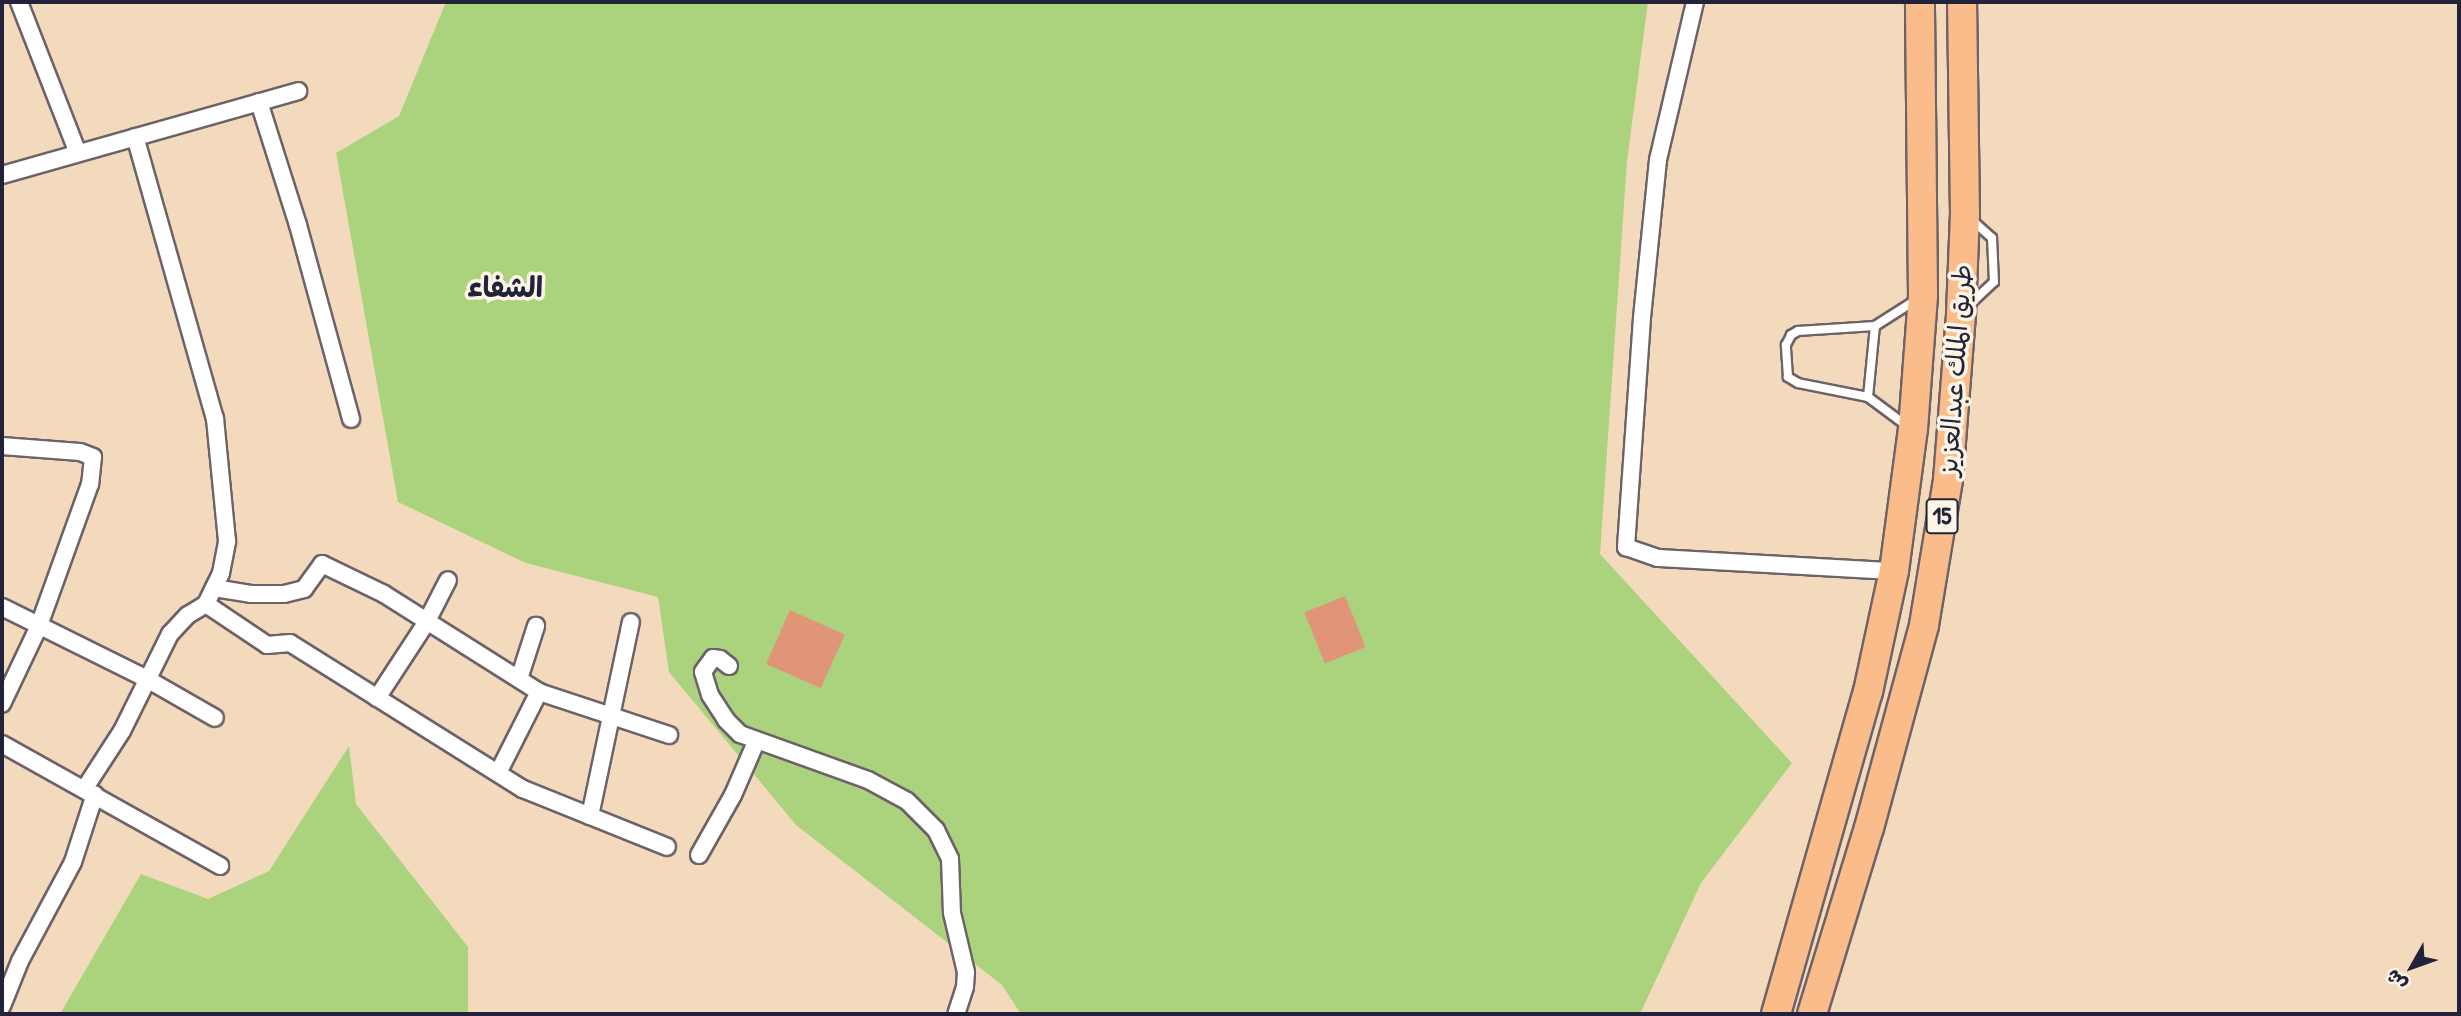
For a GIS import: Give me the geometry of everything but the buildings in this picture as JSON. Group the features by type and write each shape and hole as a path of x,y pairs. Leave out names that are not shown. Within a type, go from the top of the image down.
{"highway":[{"name":"طريق الملك عبدالعزيز","path":"1776,1014 1868,692 1894,571 1913,429 1923,295 1920,2"},
{"name":"طريق الملك عبدالعزيز","path":"1812,1014 1869,828 1924,625 1948,480 1961,313 1965,214 1962,2"}],"street":[{"path":"19,2 78,153"},
{"path":"1695,2 1658,160 1642,318 1626,547 1658,558 1894,571"},
{"path":"2,175 298,91"},
{"path":"259,102 298,225 351,419"},
{"path":"2,1006 20,961 73,862 90,791 170,634 188,615 206,604 221,573 227,541 215,419 135,137"},
{"path":"2,446 80,452 93,457 90,484 39,626 2,704"},
{"path":"214,588 251,594 294,592 304,589 322,564 384,594 539,692 669,735"},
{"path":"377,698 426,622 448,580"},
{"path":"206,604 267,645 289,643 523,789 667,847"},
{"path":"2,607 147,679 215,718"},
{"path":"590,816 631,622"},
{"path":"519,679 536,626"},
{"path":"729,666 720,659 713,658 703,671 705,682 726,720 740,734 756,742 868,780 907,801 936,830 950,859 952,913 965,972 965,987 956,1014"},
{"path":"498,773 539,692"},
{"path":"699,855 733,795 756,742"},
{"path":"2,744 220,866"}],"lane":[{"path":"1913,429 1868,397 1798,383 1788,377 1786,345 1791,335 1798,331 1875,326 1923,295"},
{"path":"1868,397 1875,326"}],"green space":[{"path":"446,2 1648,2 1627,161 1600,554 1792,763 1701,883 1640,1014 1021,1014 1002,985 796,825 669,672 658,597 526,563 398,502 336,153 399,116"},
{"path":"349,746 356,804 468,947 468,1014 60,1014 141,874 208,899 269,871"}],"district":[{"name":"الشفاء","path":"505,287"}]}
